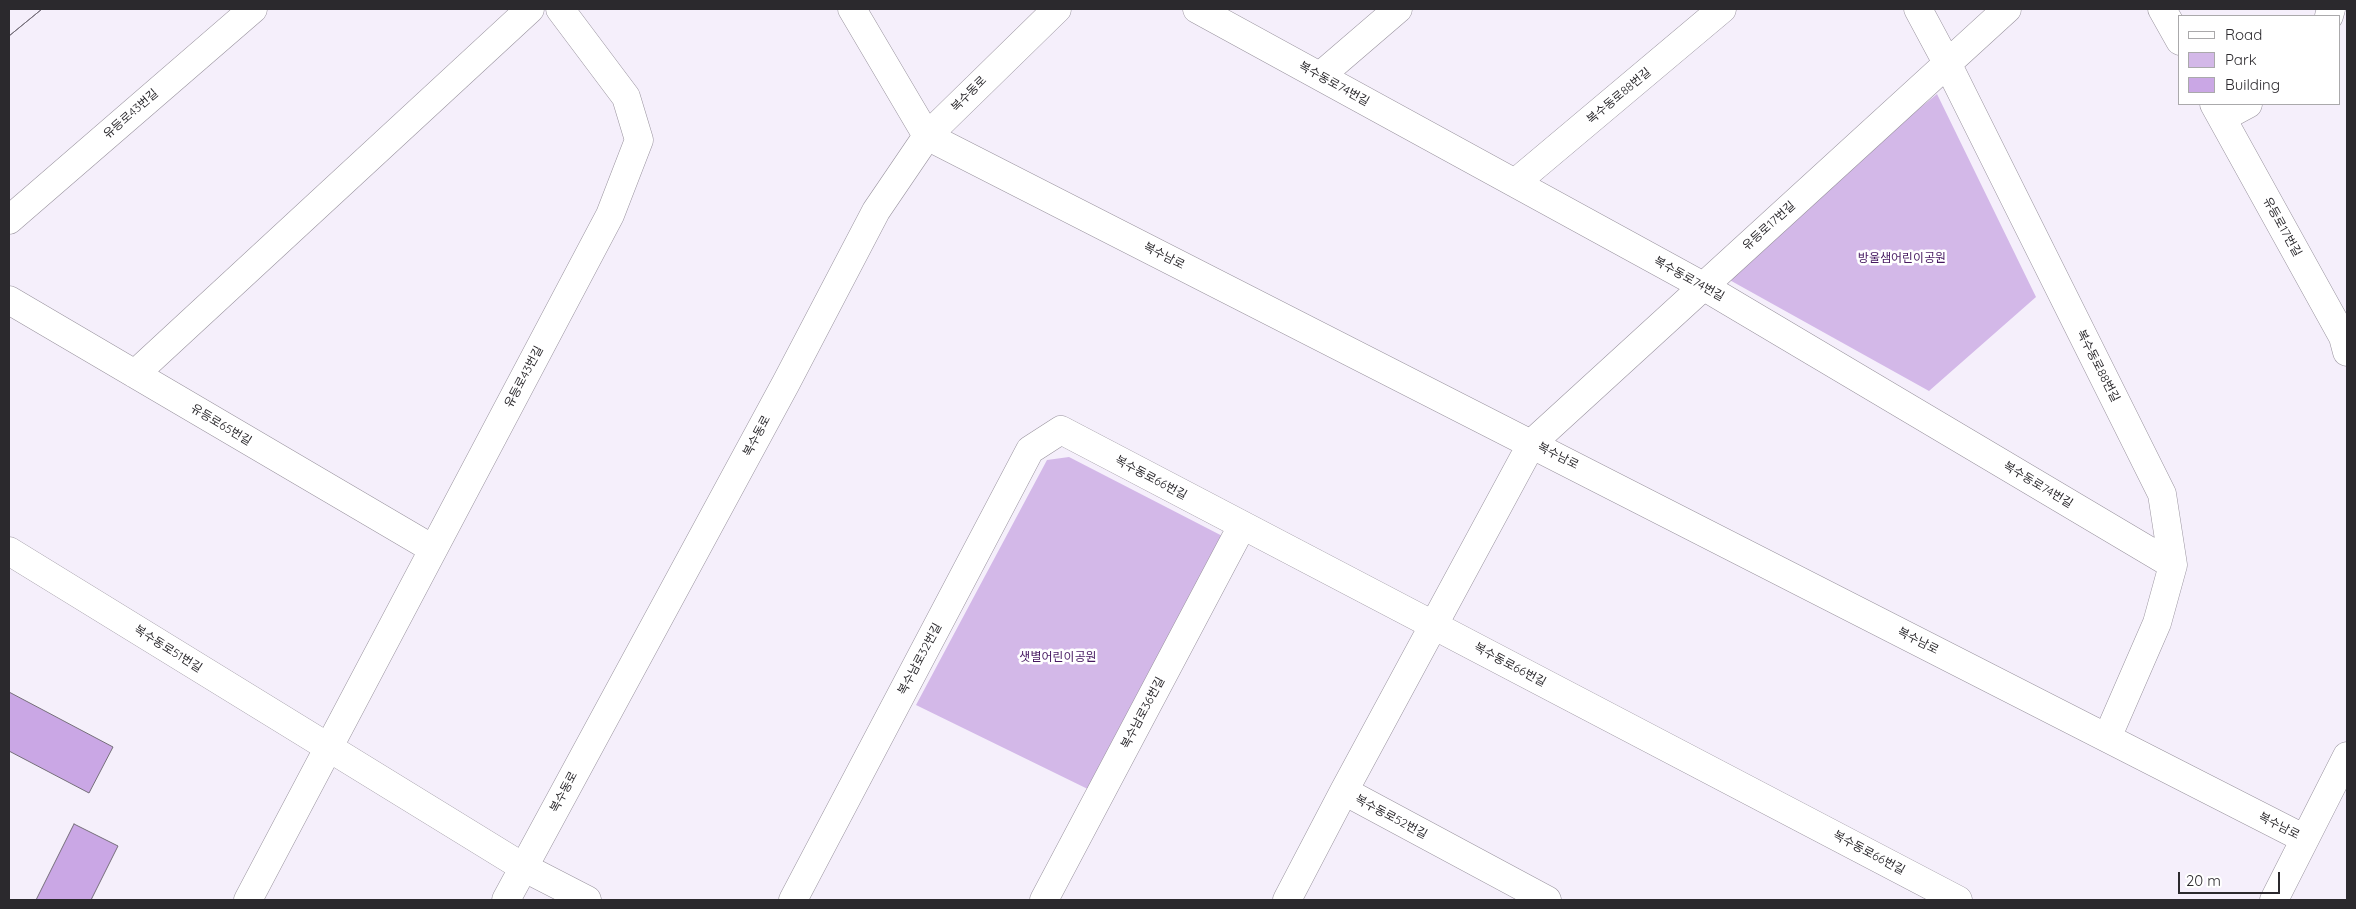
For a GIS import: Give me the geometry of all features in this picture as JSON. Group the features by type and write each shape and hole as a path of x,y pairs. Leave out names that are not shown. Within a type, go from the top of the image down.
{"street":[{"name":"유등로43번길","path":"9,220 253,9"},
{"path":"135,374 530,9"},
{"name":"유등로43번길","path":"328,747 610,215 639,140 626,97 560,9"},
{"path":"852,9 927,136"},
{"name":"복수동로","path":"506,900 786,383 876,211 927,136 1057,9"},
{"name":"복수동로74번길","path":"1197,9 1703,286 2173,565"},
{"path":"1320,76 1398,9"},
{"name":"복수동로88번길","path":"1515,183 1722,9"},
{"name":"복수동로88번길","path":"1918,9 1947,63 2162,494 2173,565 2157,623 2107,738"},
{"name":"유등로17번길","path":"1532,443 2007,9"},
{"path":"2162,9 2178,37"},
{"path":"2218,111 2244,105"},
{"name":"유등로17번길","path":"2218,111 2343,337 2347,352"},
{"name":"복수남로","path":"927,136 2305,839"},
{"name":"유등로65번길","path":"9,300 433,549"},
{"name":"복수동로66번길","path":"1061,430 1958,900"},
{"name":"복수남로32번길","path":"793,900 1030,450 1061,430"},
{"name":"복수남로","path":"1344,791 1532,443"},
{"name":"복수남로36번길","path":"1044,900 1242,526"},
{"name":"복수동로51번길","path":"9,551 524,868"},
{"path":"248,900 328,747"},
{"path":"2274,900 2347,756"},
{"name":"복수동로52번길","path":"1288,900 1344,791 1547,900"},
{"path":"524,868 587,900"}],"green space":[{"name":"방울샘어린이공원","path":"1937,94 2036,297 1929,391 1717,273"},
{"name":"샛별어린이공원","path":"1069,457 1234,542 1100,795 916,705 1047,460"}],"building":[{"path":"9,9 42,9 9,36"},
{"path":"9,9 42,9 9,36"},
{"path":"9,692 113,747 89,793 9,751"},
{"path":"74,824 118,846 91,900 36,900"}]}
